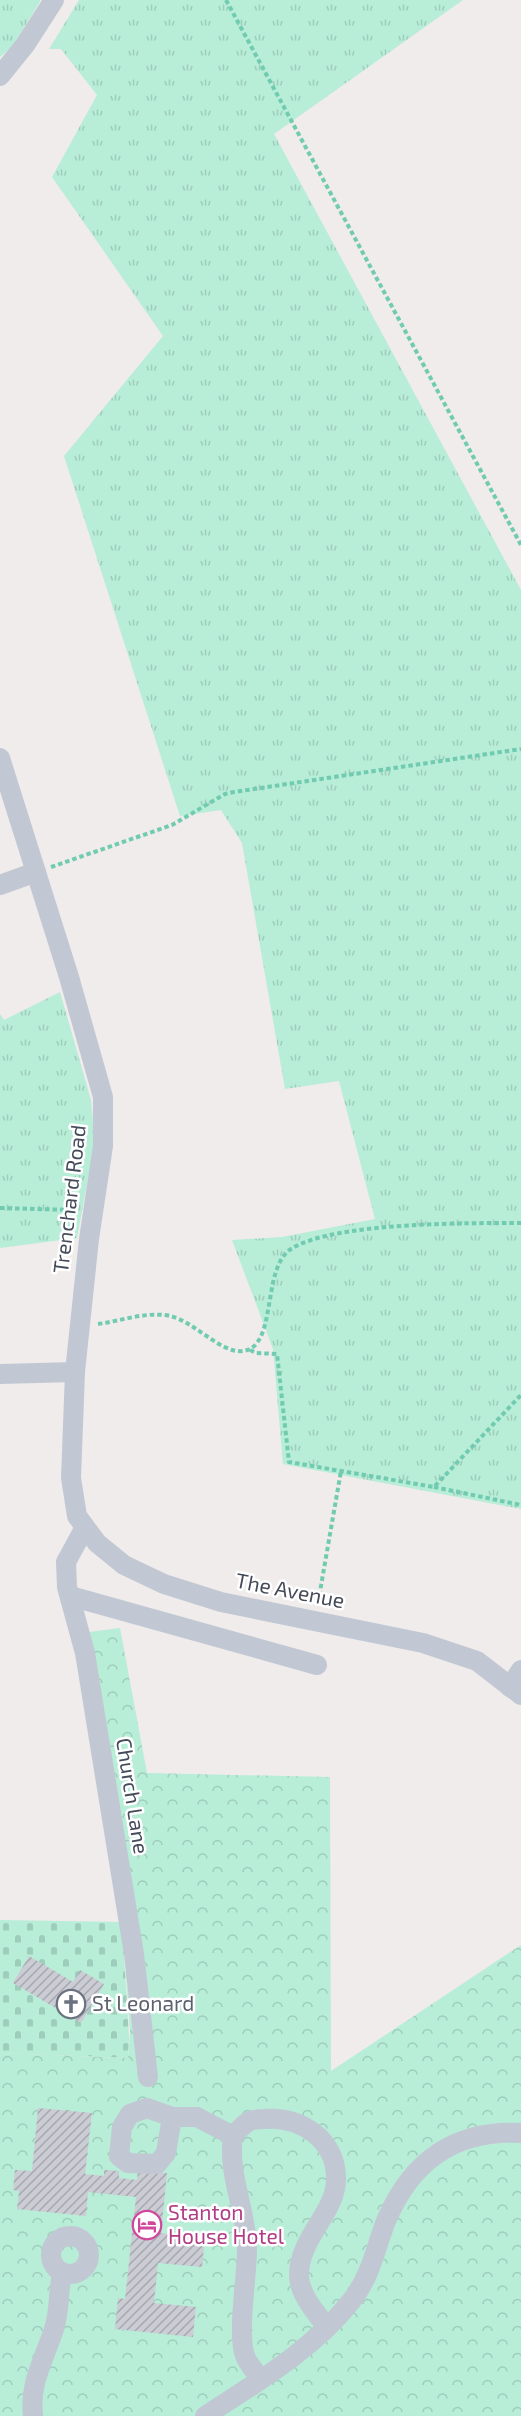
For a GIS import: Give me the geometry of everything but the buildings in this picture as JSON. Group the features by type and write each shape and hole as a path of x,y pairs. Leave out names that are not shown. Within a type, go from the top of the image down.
{"street":[{"path":"0,76 25,45 54,0"},
{"name":"Trenchard Road","path":"0,758 103,1097 103,1146 75,1372 70,1478 81,1523"},
{"path":"0,885 36,872"},
{"path":"0,1374 75,1372"},
{"name":"Church Lane","path":"81,1523 66,1562 70,1596 85,1653 134,1954 148,2077"},
{"name":"The Avenue","path":"81,1523 124,1565 164,1584 221,1602 423,1643 477,1661 515,1691 521,1670"},
{"path":"70,1596 317,1665"},
{"path":"172,2117 197,2117 233,2136"},
{"path":"260,2379 245,2355 243,2310 247,2248 242,2206 230,2157 233,2136 250,2120 281,2117 309,2128 330,2150 336,2178 332,2200 305,2244 299,2277 309,2304 327,2327"},
{"path":"205,2416 287,2362 327,2327 353,2299 368,2277 399,2194 424,2165 456,2142 473,2135 495,2132 521,2133"},
{"path":"33,2416 31,2400 34,2380 54,2329 62,2273"}],"path":[{"path":"225,0 521,545"},
{"path":"36,872 159,830 225,794 521,749"},
{"path":"0,1208 94,1212"},
{"path":"79,1326 160,1315 172,1316 233,1351 249,1349 259,1342 262,1335 278,1264 292,1248 327,1237 393,1228 521,1223"},
{"path":"249,1349 256,1353 277,1354 289,1462 434,1487 521,1505"},
{"path":"434,1487 521,1395"},
{"path":"315,1620 340,1471"}],"green space":[{"path":"0,0 41,0 12,47 0,57"},
{"path":"79,0 463,0 274,134 521,590 521,1509 283,1464 273,1349 232,1240 282,1237 375,1219 339,1081 285,1089 242,843 221,810 180,816 64,456 163,336 52,177 97,95 61,49 49,49"},
{"path":"60,992 91,1100 95,1141 77,1238 0,1248 0,1014 4,1020"},
{"path":"120,1628 147,1773 330,1777 331,2071 521,1945 521,2416 0,2416 0,2053 128,2058 130,2031 122,1922 74,1634"},
{"path":"0,1920 122,1922 129,2037 128,2058 0,2053"}],"place":[{"name":"St Leonard","path":"71,2004"},
{"name":"Stanton House Hotel","path":"147,2225"}]}
